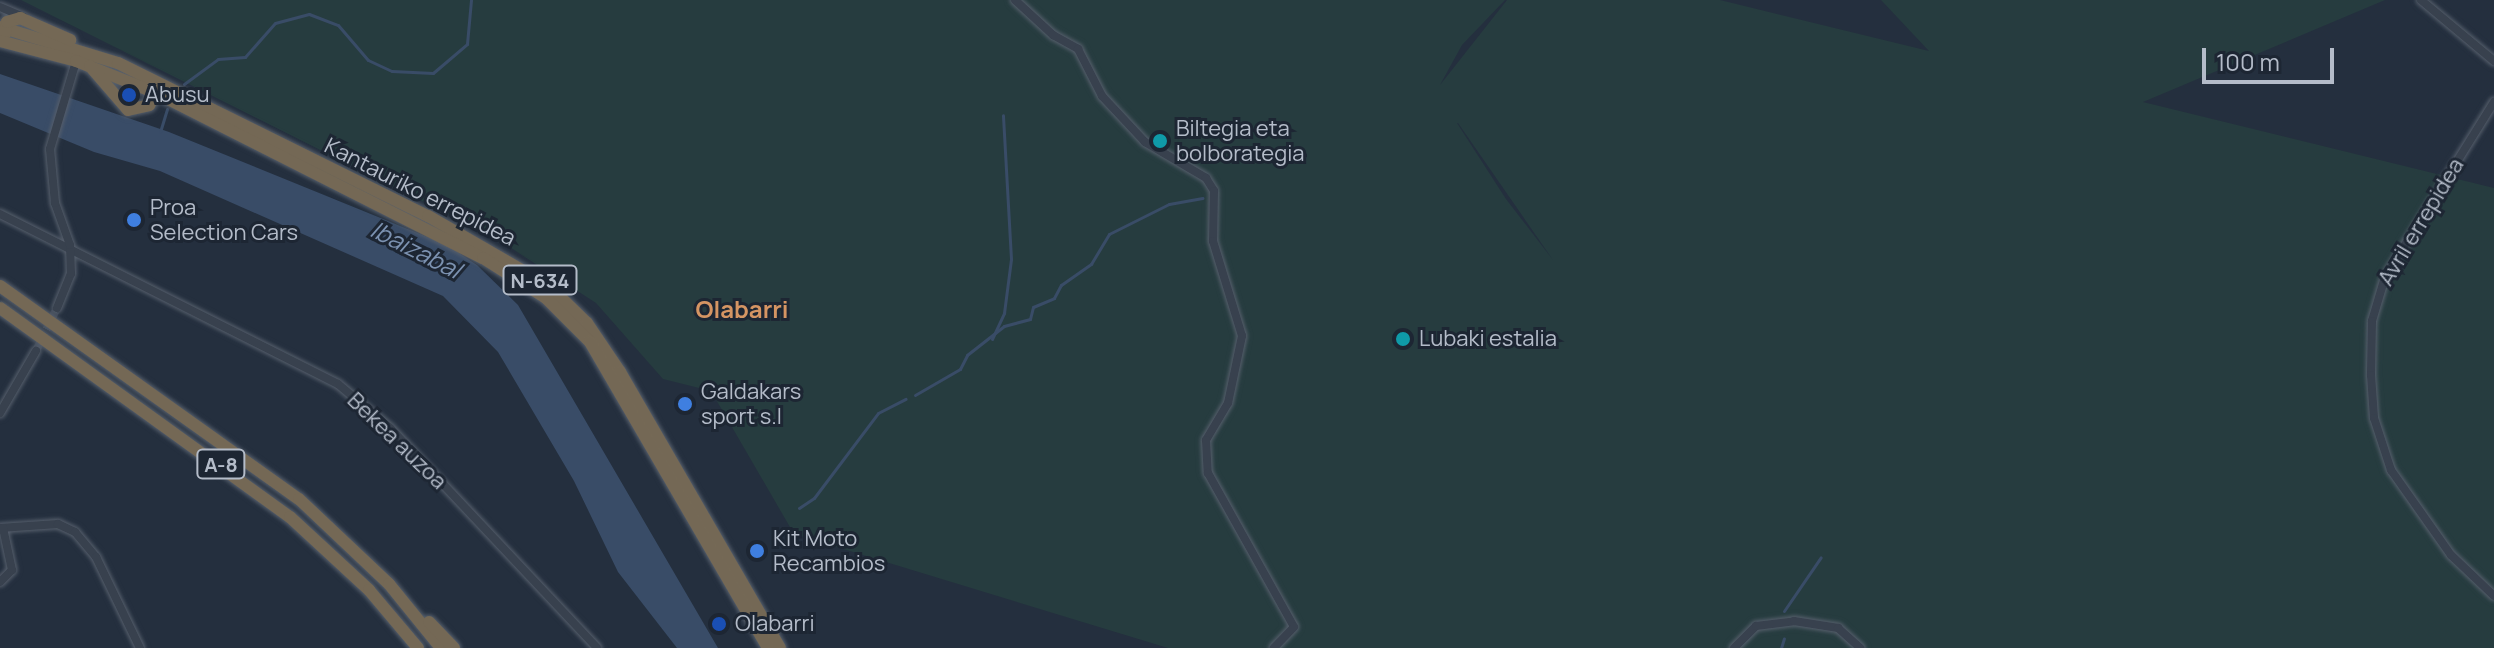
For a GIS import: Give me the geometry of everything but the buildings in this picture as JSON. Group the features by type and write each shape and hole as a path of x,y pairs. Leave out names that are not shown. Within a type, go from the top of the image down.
{"highway":[{"path":"3,32 32,21 90,52"},
{"name":"Kantauriko errepidea","path":"3,32 90,52 158,88 428,216 523,267 563,298 587,323 620,372 780,648"},
{"name":"N-634","path":"3,32 76,61 158,88 483,258 568,316 610,375 766,645"},
{"path":"90,66 128,110 144,109 158,88"},
{"name":"A-8","path":"0,286 299,499 389,584 441,648"},
{"name":"A-8","path":"0,308 290,517 353,573 418,648"},
{"path":"389,584 454,648"}],"street":[{"path":"1015,0 1053,35 1078,49 1102,96 1145,142 1206,178 1214,191 1213,241 1242,336 1233,390 1206,440 1208,473 1265,570 1294,627 1274,648"},
{"path":"2421,0 2494,61"},
{"path":"3,32 0,8 32,21"},
{"path":"57,308 71,274 70,245 55,203 50,149 76,61"},
{"name":"Avril errepidea","path":"2494,102 2385,277 2372,321 2371,375 2374,417 2391,470 2442,544 2494,596"},
{"name":"Bekea auzoa","path":"0,214 70,245 338,384 390,428 597,648"},
{"path":"0,413 36,351"},
{"path":"0,582 12,570 2,528 58,524 75,532 96,557 140,648"},
{"path":"1734,648 1756,626 1794,621 1838,628 1860,648"}],"green space":[{"path":"21,0 1505,0 1462,45 1440,85 1507,0 1720,0 1929,51 1881,0 2385,0 2143,102 2494,188 2494,648 1168,648 794,534 711,391 663,379 596,303 494,237","holes":["1458,123 1553,260 1506,199"]}],"water":[{"name":"Ibaizabal","path":"0,74 169,132 447,245 477,265 518,305 718,648 677,648 618,572 574,481 498,352 443,296 160,171 94,152 0,113"}],"waterway":[{"path":"184,84 218,59 245,57 275,23 309,14 338,25 368,60 392,71 433,73 467,44 471,0"},
{"path":"160,132 167,109"},
{"path":"992,339 1004,313 1011,259 1003,115"},
{"path":"915,395 960,369 967,355 1004,326 1030,319 1033,307 1054,298 1061,285 1091,264 1109,234 1169,204 1202,198"},
{"path":"799,508 814,498 878,413 906,399"},
{"path":"1784,611 1821,557"},
{"path":"1781,648 1784,638"}],"tunnel":[{"path":"36,351 57,308"}],"place":[{"name":"Abusu","path":"129,95"},
{"name":"Biltegia eta bolborategia","path":"1160,141"},
{"name":"Proa Selection Cars","path":"134,220"},
{"name":"Lubaki estalia","path":"1403,339"},
{"name":"Galdakars sport s.l","path":"685,404"},
{"name":"Kit Moto Recambios","path":"757,551"},
{"name":"Olabarri","path":"719,624"}],"district":[{"name":"Olabarri","path":"742,309"}]}
